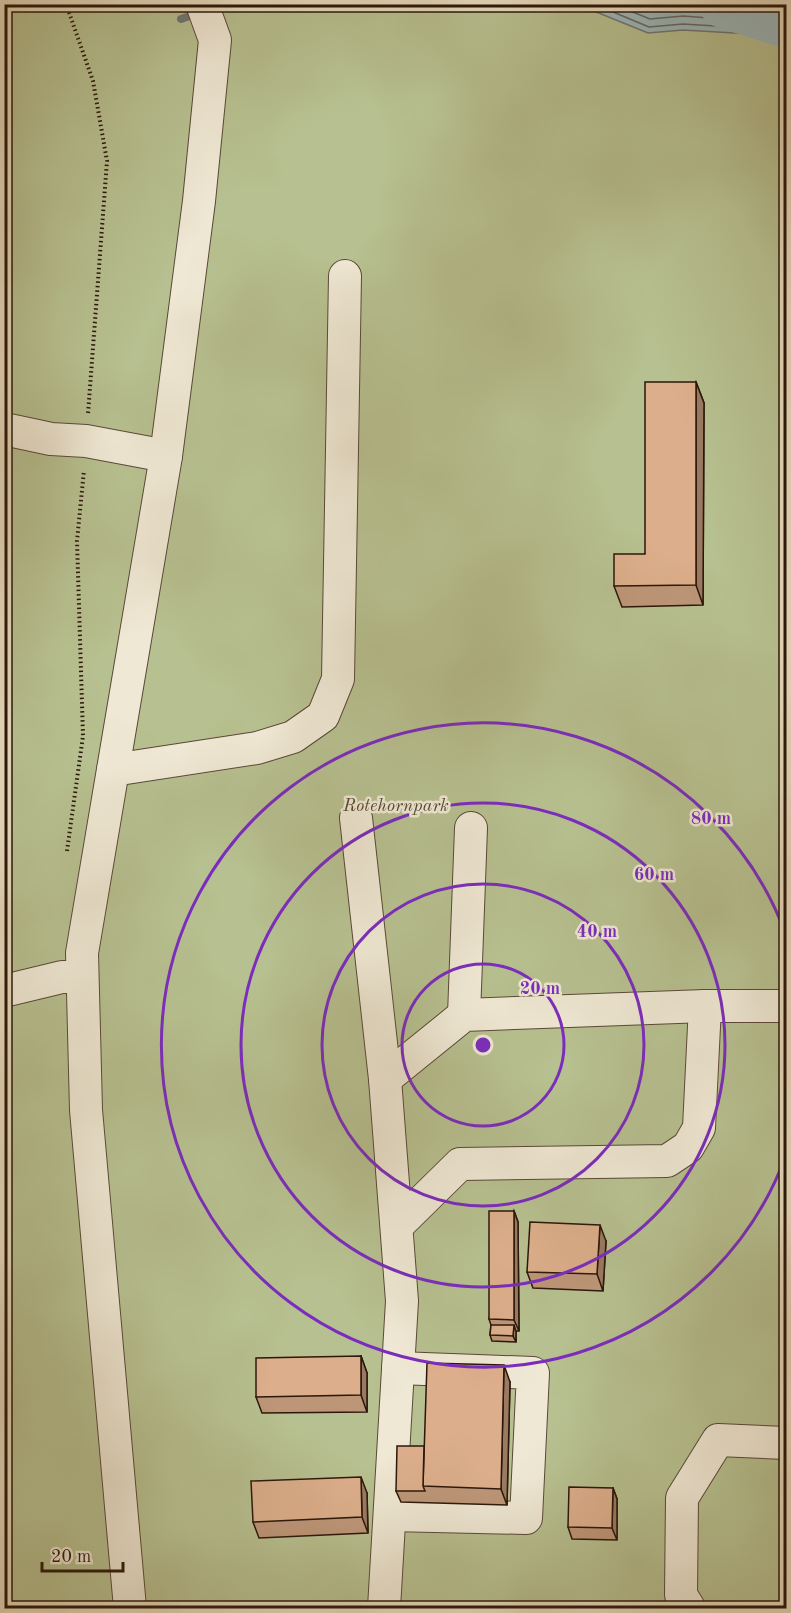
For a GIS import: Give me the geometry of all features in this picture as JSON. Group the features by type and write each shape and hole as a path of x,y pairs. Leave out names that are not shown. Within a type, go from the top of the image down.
{"street":[{"path":"130,1608 87,1122 82,953 166,456 199,201 215,40 202,4"},
{"path":"113,770 257,748 292,737 323,716 338,679 345,276"},
{"path":"4,429 51,439 86,441 166,456"},
{"path":"356,818 386,1079 402,1301 384,1608"},
{"path":"464,1015 471,828"},
{"path":"4,991 62,977 82,976"},
{"path":"386,1079 464,1015 705,1006 786,1006"},
{"path":"397,1226 460,1164 667,1161 688,1147 699,1128 705,1006"},
{"path":"390,1515 526,1518 533,1373 398,1368"},
{"path":"689,1608 681,1595 682,1498 718,1440 786,1443"}],"path":[{"path":"66,4 93,81 107,161 86,441"}],"green space":[{"name":"Rotehornpark","path":"5,5 786,5 786,1608 5,1608"}],"water":[{"path":"785,4 786,13 769,35 683,30 648,33 579,5"}],"building":[{"path":"645,382 696,382 696,585 614,586 614,554 645,554"},
{"path":"489,1211 514,1211 514,1320 489,1319"},
{"path":"530,1222 600,1225 597,1274 527,1272"},
{"path":"491,1325 514,1325 513,1336 490,1335"},
{"path":"361,1356 361,1395 256,1397 256,1358"},
{"path":"427,1363 504,1365 501,1489 423,1486"},
{"path":"397,1446 424,1446 423,1486 425,1491 396,1491"},
{"path":"361,1477 362,1517 253,1522 251,1481"},
{"path":"569,1487 613,1488 612,1528 568,1527"}],"waterway":[{"path":"181,19 225,4"},
{"path":"723,4 786,24"}]}
